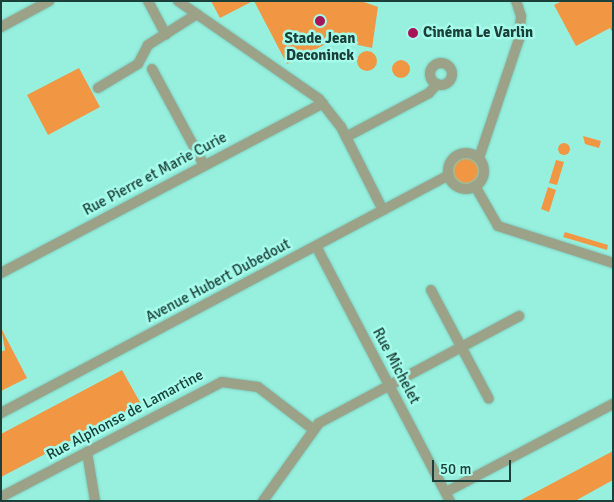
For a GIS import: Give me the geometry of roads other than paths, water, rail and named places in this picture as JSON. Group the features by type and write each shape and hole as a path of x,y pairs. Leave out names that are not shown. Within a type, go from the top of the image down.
{"street":[{"path":"1,27 49,1"},
{"path":"148,1 166,35"},
{"path":"178,1 323,103 346,137 383,210"},
{"path":"479,158 470,153 458,155 450,164 449,175 461,188 475,186 484,174 479,158 519,39 521,16 516,1"},
{"path":"98,88 138,64 148,45 197,14"},
{"path":"152,69 204,165"},
{"path":"346,137 429,93 437,84"},
{"name":"Rue Pierre et Marie Curie","path":"1,273 323,103"},
{"name":"Avenue Hubert Dubedout","path":"1,413 449,175"},
{"path":"475,186 498,226 613,263"},
{"name":"Rue Michelet","path":"316,246 448,496"},
{"path":"431,290 489,399"},
{"path":"263,501 313,429 389,384 520,316"},
{"name":"Rue Alphonse de Lamartine","path":"1,497 227,381 258,387 313,429"},
{"path":"448,496 613,404"},
{"path":"87,452 95,501"}],"place":[{"name":"Stade Jean Deconinck","path":"320,21"},
{"name":"Cinéma Le Varlin","path":"413,33"}]}
